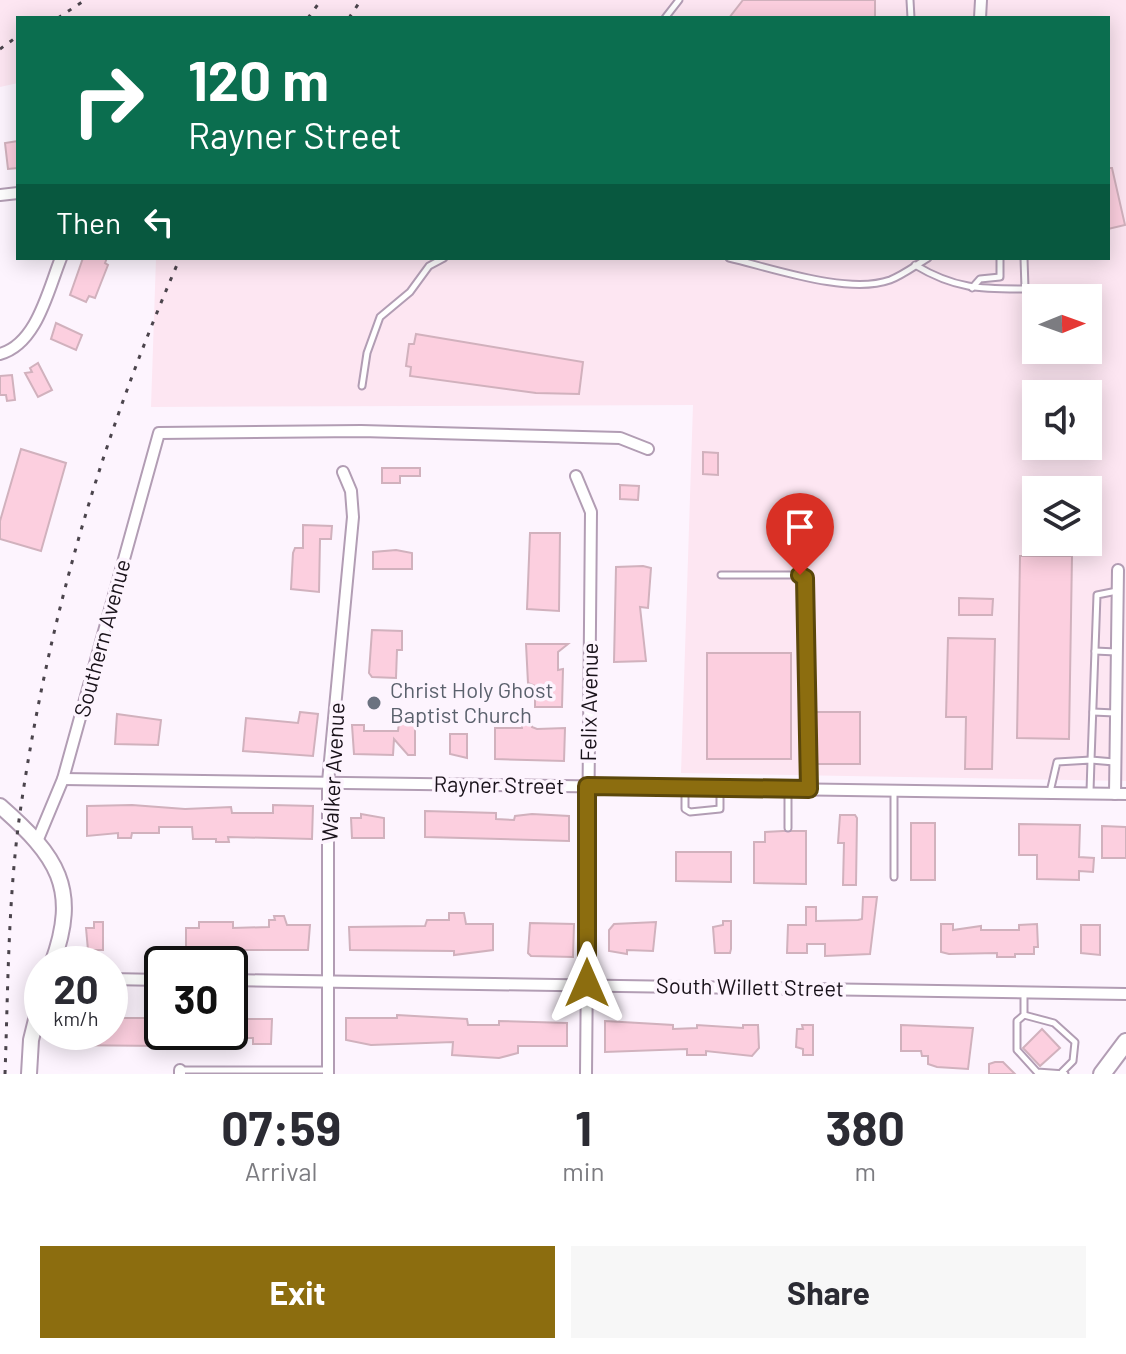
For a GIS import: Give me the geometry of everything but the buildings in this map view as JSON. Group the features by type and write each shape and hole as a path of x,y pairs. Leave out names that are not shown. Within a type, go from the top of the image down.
{"main road":[{"path":"0,806 38,839 56,870 64,902 64,931 59,946"},
{"path":"1102,1074 1126,1042"},
{"path":"29,1074 30,1050"}],"street":[{"path":"0,354 12,351 30,333 60,260"},
{"name":"Southern Avenue","path":"38,839 63,779 159,433 361,431 620,438 648,449"},
{"name":"Walker Avenue","path":"328,1072 328,782 353,517 351,491 343,472"},
{"name":"Felix Avenue","path":"576,476 591,512 586,1074"},
{"path":"1118,570 1116,762 1121,794"},
{"name":"Rayner Street","path":"63,779 1121,794"},
{"name":"South Willett Street","path":"248,980 587,983 1126,994"}],"lane":[{"path":"667,16 679,0"},
{"path":"362,386 367,353 380,317 410,292 429,266 440,260"},
{"path":"737,260 822,280 875,283 891,279 924,260"},
{"path":"971,289 980,279 1000,277 1000,260"},
{"path":"915,265 943,282 971,289 1025,289 1024,260"},
{"path":"721,575 800,575 805,578 809,789"},
{"path":"1090,793 1097,595 1118,591"},
{"path":"1095,651 1117,652"},
{"path":"1093,712 1116,713"},
{"path":"1050,792 1057,762 1116,762"},
{"path":"685,788 685,809 690,812 720,809 720,788"},
{"path":"788,788 788,828"},
{"path":"894,789 894,877"},
{"path":"1024,992 1024,1015 1017,1021 1017,1050 1037,1072 1064,1073 1073,1061 1075,1042 1054,1023 1024,1015"},
{"path":"180,1072 328,1072"}],"shaded area":[{"path":"0,0 1126,0 1126,781 681,773 693,405 151,407 156,260 1110,260 1110,16 16,16 16,83 0,87"}],"railway":[{"path":"61,16 85,0"},
{"path":"309,16 321,0"},
{"path":"350,16 361,0"},
{"path":"0,49 16,37"},
{"path":"5,1074 15,852 44,675 101,464 179,260"}],"place":[{"name":"Christ Holy Ghost Baptist Church","path":"374,703"}],"route":[{"path":"587,983 587,786 809,789 805,578 800,575"}]}
